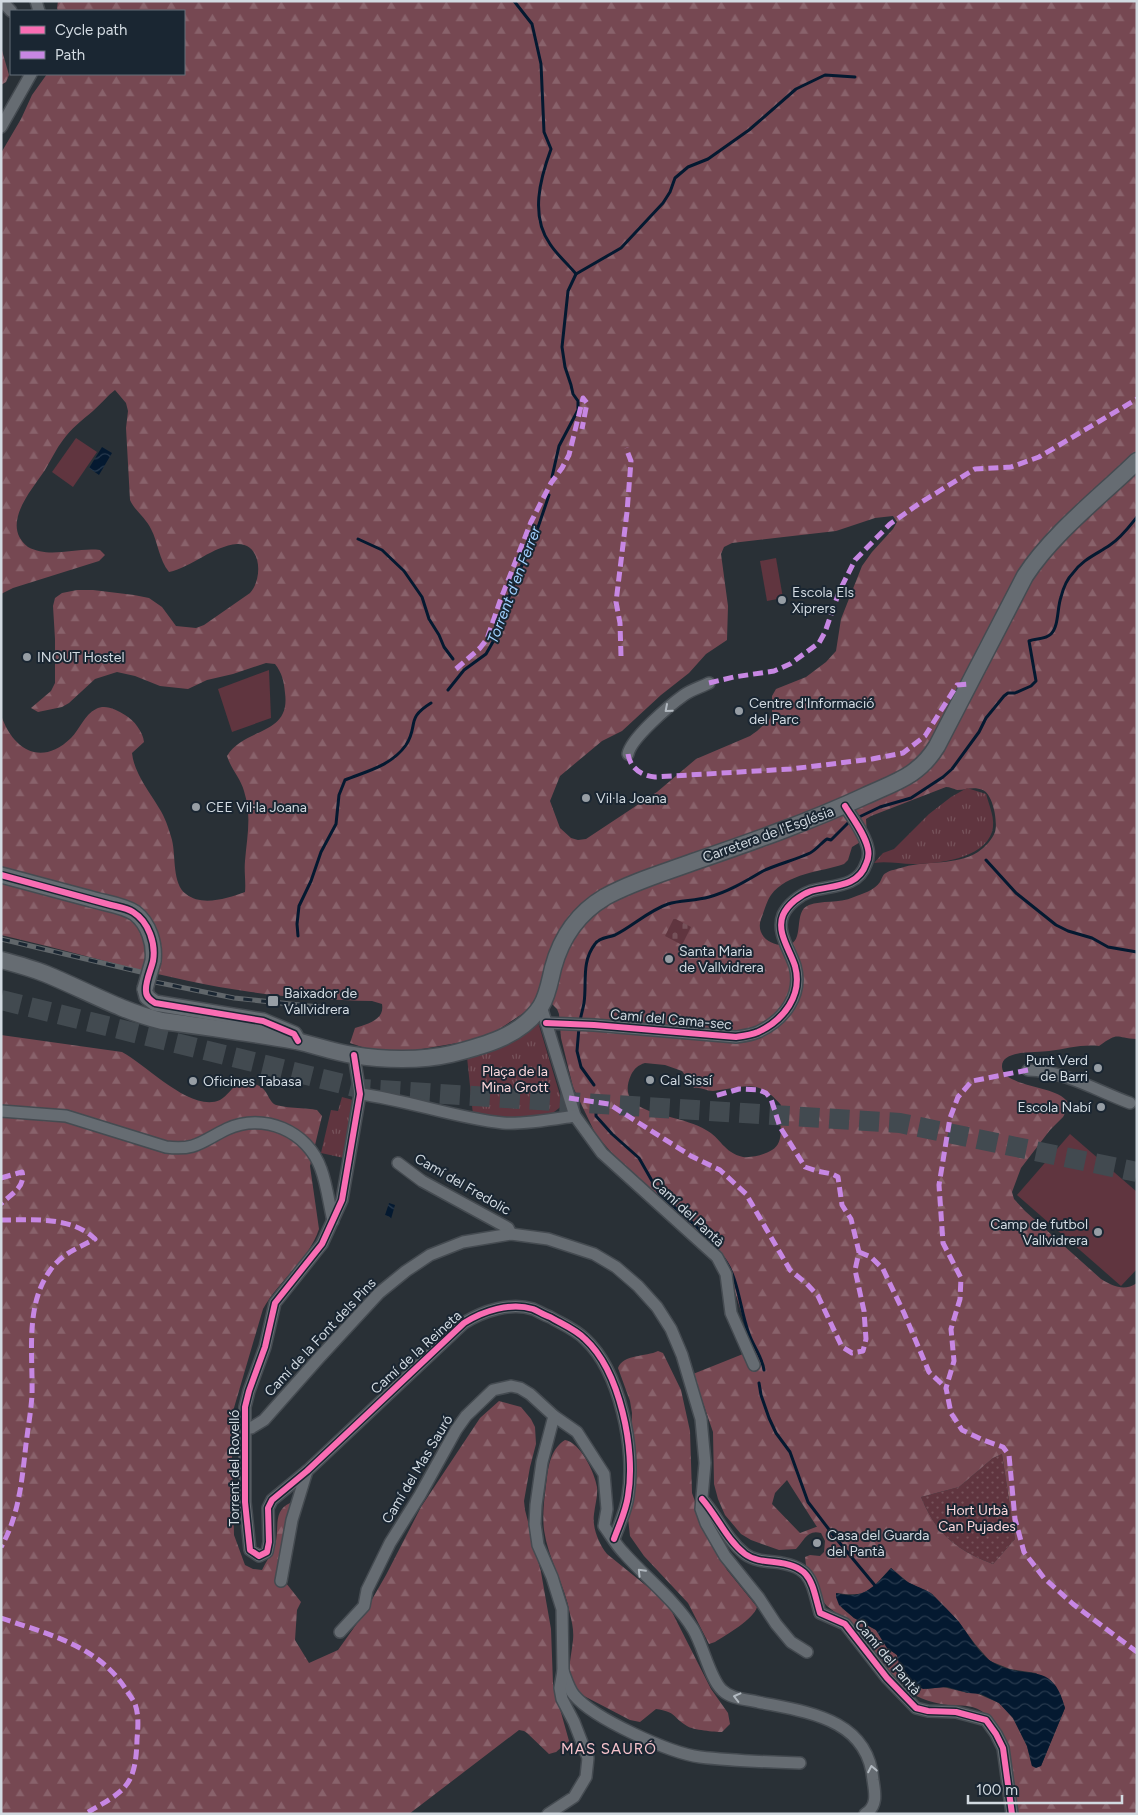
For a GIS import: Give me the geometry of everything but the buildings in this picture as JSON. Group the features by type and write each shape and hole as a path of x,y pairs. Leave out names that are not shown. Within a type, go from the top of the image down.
{"main road":[{"name":"Carretera de l'Església","path":"540,1006 547,991 563,939 578,919 602,899 635,883 795,826 845,806 910,775 924,765 937,746 1034,562 1059,535 1137,462"},
{"path":"1,960 46,974 110,1004 147,1017 298,1042 354,1055 407,1058 449,1054 492,1042 505,1036 524,1024 540,1006"}],"street":[{"path":"1,126 30,75"},
{"path":"628,754 633,742 685,694 709,683"},
{"name":"Camí del Cama-sec","path":"546,1023 594,1025 736,1037 756,1033 772,1024 787,1010 796,992 797,978 795,965 782,925 782,918 787,908 795,900 811,891 852,882 860,876 866,867 868,850 845,806"},
{"path":"1,876 133,912 142,920 153,944 152,961 146,989 147,997 155,1003 263,1022 294,1034 298,1042"},
{"path":"360,1094 379,1096 480,1120 505,1123 551,1119 578,1121 540,1006"},
{"name":"Torrent del Rovelló","path":"307,1471 272,1500 268,1515 268,1548 263,1555 254,1554 250,1550 247,1535 245,1407 265,1347 275,1303 322,1244 342,1200 360,1094 354,1055"},
{"path":"1028,1070 1048,1072 1076,1080 1134,1105"},
{"path":"1,1110 66,1116 166,1147 178,1148 199,1144 238,1125 251,1122 275,1124 296,1136 314,1154 321,1168 333,1221"},
{"name":"Camí del Pantà","path":"578,1121 602,1153 717,1257 726,1274 731,1313 754,1365"},
{"name":"Camí del Fredolic","path":"398,1163 422,1181 508,1228 511,1234"},
{"name":"Camí de la Font dels Pins","path":"244,1428 251,1428 264,1420 366,1306 406,1270 446,1247 463,1242 511,1234 548,1239 599,1256 628,1276 657,1307 677,1342 701,1419 705,1463 701,1509 706,1523 725,1556 759,1598 776,1624 791,1642 807,1652"},
{"name":"Camí de la Reineta","path":"281,1580 292,1520 307,1471 464,1323 485,1312 500,1308 528,1308 570,1327 589,1343 604,1364 622,1410 628,1439 629,1488 626,1504 614,1539"},
{"name":"Camí del Mas Sauró","path":"340,1632 364,1606 367,1590 390,1543 420,1495 456,1430 479,1402 493,1390 511,1386 530,1394 554,1416 577,1432 604,1474 607,1509 604,1526 614,1539"},
{"path":"548,1814 574,1797 586,1777 588,1758 574,1722 562,1699 560,1688 563,1671 562,1609 552,1576 538,1545 535,1524 542,1462 554,1416"},
{"name":"Camí del Pantà","path":"702,1499 743,1552 755,1559 800,1568 810,1580 820,1613 845,1624 887,1678 916,1708 928,1711 956,1712 986,1720 1003,1748 1012,1814"},
{"path":"614,1539 622,1551 669,1600 693,1629 716,1683 723,1691 731,1696 827,1718 844,1728 856,1740 866,1753 872,1768 875,1799 871,1810 865,1814"},
{"path":"563,1671 573,1694 580,1702 624,1728 660,1746 700,1757 800,1764"}],"green space":[{"path":"58,1 1137,1 1137,1039 1117,1036 1099,1046 1080,1046 1021,1053 1008,1057 1003,1061 1002,1067 1005,1074 1011,1078 1061,1096 1067,1101 1068,1107 1063,1117 1050,1130 1021,1168 1012,1192 1014,1199 1101,1279 1114,1286 1123,1288 1137,1283 1137,1814 1018,1814 1015,1784 1007,1750 992,1720 981,1711 967,1706 928,1701 899,1685 854,1627 827,1606 816,1594 807,1574 805,1557 810,1555 820,1556 824,1552 825,1541 821,1533 809,1534 796,1549 779,1550 751,1540 741,1534 725,1515 714,1484 713,1432 693,1374 753,1350 726,1263 647,1185 620,1162 596,1135 573,1087 561,1038 559,1014 551,1003 525,1012 498,1030 469,1041 416,1050 374,1051 350,1043 355,1028 378,1018 381,1014 382,1004 372,1001 281,996 219,987 156,974 1,935 1,715 6,727 21,745 39,753 49,752 60,747 71,738 85,718 96,709 107,707 132,720 140,730 144,742 132,753 133,760 139,775 167,823 172,840 178,884 192,898 207,901 223,899 245,892 248,809 243,787 227,756 244,740 274,724 281,717 285,707 285,689 281,674 275,664 266,663 207,680 188,689 160,686 135,676 117,672 95,679 62,707 38,712 31,708 51,691 55,683 53,606 55,598 62,593 77,590 93,590 149,598 162,607 176,626 196,628 204,625 250,593 257,579 258,571 256,555 245,545 237,544 211,552 186,566 169,572 163,562 149,525 130,500 126,428 128,411 126,403 115,390 73,428 63,440 26,498 17,519 17,529 20,538 28,547 45,552 100,550 105,555 99,561 13,588 1,594 1,153 21,119 32,95 46,75 185,75 185,10 58,10","holes":["893,516 897,522 893,529 862,566 841,619 836,651 826,662 806,677 776,689 772,696 772,713 769,720 750,736 696,759 657,792 586,839 578,840 571,838 560,828 550,801 560,776 602,741 622,731 661,695 689,673 706,654 727,640 728,606 721,554 724,547 732,543 836,531 875,518","946,787 957,790 976,788 983,790 990,797 994,809 996,827 994,835 988,843 978,852 969,856 951,861 913,865 892,870 884,875 875,887 864,893 842,901 809,905 804,908 801,914 798,933 793,943 781,945 766,939 760,931 760,925 771,895 786,882 795,878 844,864 848,860 852,847 862,841 867,835 866,819","645,1063 665,1065 682,1071 694,1088 713,1091 750,1086 765,1091 781,1105 777,1116 781,1130 777,1145 762,1155 743,1157 731,1152 711,1133 702,1128 638,1105 628,1094 628,1085 632,1073 636,1068","1002,1454 1015,1539 993,1564 968,1553 949,1539 933,1521 921,1497 959,1487 993,1458","787,1480 817,1527 800,1533 772,1504 775,1493","891,1568 909,1583 932,1594 958,1621 990,1661 1010,1669 1036,1673 1059,1692 1065,1708 1041,1766 1032,1766 1027,1746 1013,1718 999,1703 976,1693 943,1687 927,1689 916,1685 899,1663 897,1655 887,1648 876,1630 854,1618 842,1608 837,1593 862,1593 873,1586"]},
{"path":"1,47 9,75 6,82 1,85"},
{"path":"76,438 97,452 73,487 52,472"},
{"path":"776,558 783,598 767,601 760,561"},
{"path":"269,670 271,718 232,732 218,689"},
{"path":"967,788 986,794 993,818 992,832 987,841 979,848 958,858 934,863 874,863 883,853 894,849 929,814 951,797"},
{"path":"674,918 691,927 682,945 665,936"},
{"name":"Plaça de la Mina Grott","path":"538,1022 563,1105 545,1119 473,1115 467,1057"},
{"path":"1,1035 122,1052 170,1086 196,1100 208,1102 220,1100 240,1081 260,1087 274,1104 317,1110 322,1116 310,1166 319,1229 301,1260 263,1309 231,1418 234,1535 245,1565 253,1569 262,1570 275,1545 281,1511 284,1506 290,1503 286,1583 301,1602 297,1610 295,1640 309,1663 338,1650 363,1615 421,1507 480,1418 499,1401 521,1407 535,1427 536,1444 524,1501 541,1572 551,1629 553,1684 569,1741 556,1752 549,1754 527,1733 519,1730 409,1814 1,1814"},
{"path":"342,1097 353,1100 349,1123 351,1124 344,1158 321,1153 331,1110 338,1111"},
{"name":"Camp de futbol Vallvidrera","path":"1070,1134 1137,1192 1137,1269 1121,1286 1017,1195"},
{"path":"658,1351 663,1353 681,1390 690,1431 692,1493 707,1535 727,1570 757,1607 751,1617 715,1642 709,1644 688,1603 644,1556 630,1536 628,1518 632,1413 630,1401 618,1368 625,1360"},
{"path":"565,1440 571,1442 581,1452 596,1481 597,1497 594,1525 601,1546 607,1554 659,1596 671,1610 711,1689 728,1713 730,1724 722,1732 690,1727 682,1723 671,1713 656,1709 640,1722 630,1720 584,1696 573,1684 570,1677 573,1637 572,1623 568,1603 546,1541 543,1523 550,1461 557,1447"},
{"name":"Hort Urbà Can Pujades","path":"1002,1454 1015,1539 993,1564 968,1553 949,1539 933,1521 921,1497 959,1487 993,1458"}],"water":[{"path":"102,447 112,453 99,475 89,468"},
{"path":"389,1203 395,1205 391,1219 385,1215"},
{"path":"891,1568 906,1581 932,1594 959,1622 979,1650 994,1663 1017,1671 1046,1677 1060,1692 1065,1708 1041,1766 1036,1768 1032,1766 1027,1746 1013,1718 999,1703 981,1694 968,1693 947,1687 923,1689 919,1687 899,1663 897,1655 887,1648 876,1630 854,1618 839,1605 836,1593 850,1595 864,1592 874,1586"}],"waterway":[{"name":"Torrent d'en Ferrer","path":"514,1 532,24 541,64 544,132 551,149 543,173 539,197 540,222 550,244 576,274 568,291 562,347 565,367 573,394 578,401 578,410 559,446 552,477"},
{"path":"576,274 621,248 663,203 670,192 675,178 688,167 708,159 749,130 796,89 825,75 855,77"},
{"name":"Torrent d'en Ferrer","path":"448,690 464,670 486,654 494,640 516,577 532,545 549,495"},
{"path":"857,818 880,807 911,798 943,777 952,769 979,732 986,718 1004,696 1031,686 1036,681 1029,641 1046,637 1054,631 1063,591 1071,575 1086,560 1118,539 1137,517"},
{"path":"358,539 382,550 404,571 422,597 429,619 444,647 453,659"},
{"name":"Torrent d'en Ferrer","path":"298,936 299,906 311,881 321,852 336,824 339,795 345,780 386,763 400,752 410,738 415,718 431,703"},
{"path":"580,1021 585,995 586,965 591,951 599,940 615,935 661,907 716,895 737,886 763,871 810,853 827,839 831,840 848,823"},
{"path":"986,860 1016,893 1056,925 1068,931 1092,938 1108,947 1137,952"},
{"path":"579,1027 577,1051 581,1067 594,1085"},
{"path":"596,1111 596,1116 612,1134 639,1158 660,1195 696,1226 716,1249"},
{"path":"721,1255 732,1272 748,1331 764,1370"},
{"path":"759,1383 769,1418 776,1433 790,1452 808,1502 877,1588"}],"tunnel":[{"path":"1,1000 363,1089 900,1123 1137,1172"}],"railway":[{"path":"1,939 145,973"},
{"path":"155,982 234,998 337,1009"}],"marked path":[{"path":"456,669 480,648 487,639 531,522 551,483 569,455 583,398 587,403 582,429"},
{"path":"709,683 774,671 790,664 819,643 825,632 839,592 855,560 890,524 920,503 975,469 1011,467 1039,457 1137,399"},
{"path":"621,656 620,623 616,602 631,461 626,448"},
{"path":"628,754 631,763 637,770 655,777 791,769 872,759 903,753 925,736 957,685 969,684"},
{"path":"1028,1070 972,1081 958,1097 950,1118 939,1185 943,1243 961,1278 960,1299 951,1329 954,1361 946,1388 951,1413 962,1430 1003,1447 1009,1455 1015,1519 1024,1552 1044,1578 1073,1604 1137,1652"},
{"path":"569,1098 609,1104 691,1156 720,1170 746,1194 790,1270 818,1296 842,1347 852,1353 863,1351 866,1339 864,1311 855,1270 859,1252 851,1219 842,1205 838,1177 805,1167 780,1127 771,1099 766,1093 759,1090 739,1089 715,1096"},
{"path":"1,1178 22,1172 23,1177 20,1186 1,1204"},
{"path":"1,1220 38,1220 63,1223 75,1226 95,1239 69,1253 54,1266 41,1286 36,1300 31,1348 32,1401 21,1484 12,1523 1,1547"},
{"path":"859,1252 871,1257 883,1269 929,1372 946,1388"},
{"path":"1,1618 53,1636 86,1651 114,1673 135,1704 138,1730 134,1768 130,1778 118,1793 85,1814"}],"cycle path":[{"path":"546,1023 594,1025 736,1037 755,1033 776,1021 794,996 797,977 795,966 782,934 781,921 785,911 795,900 811,891 843,884 857,878 867,862 868,849 866,843 845,806"},
{"path":"1,875 126,909 139,916 147,927 152,941 154,954 146,991 149,998 155,1003 263,1021 294,1034 298,1041"},
{"path":"354,1055 360,1094 342,1200 322,1244 275,1303 265,1347 245,1407 245,1502 250,1550 259,1556 267,1552 269,1542 268,1508 272,1500 307,1471 464,1323 488,1311 506,1307 533,1309 577,1332 597,1353 608,1371 623,1412 630,1457 627,1502 614,1539"},
{"path":"702,1499 727,1535 745,1554 758,1560 787,1564 803,1571 812,1584 820,1613 845,1624 887,1678 916,1708 928,1711 956,1712 986,1720 1003,1748 1012,1814"}],"place":[{"name":"Escola Els Xiprers","path":"782,600"},
{"name":"INOUT Hostel","path":"27,657"},
{"name":"Centre d'Informació del Parc","path":"739,711"},
{"name":"Vil·la Joana","path":"586,798"},
{"name":"CEE Vil·la Joana","path":"196,807"},
{"name":"Santa Maria de Vallvidrera","path":"669,959"},
{"name":"Baixador de Vallvidrera","path":"273,1001"},
{"name":"Punt Verd de Barri","path":"1098,1068"},
{"name":"Cal Sissí","path":"650,1080"},
{"name":"Oficines Tabasa","path":"193,1081"},
{"name":"Escola Nabí","path":"1101,1107"},
{"name":"Camp de futbol Vallvidrera","path":"1098,1232"},
{"name":"Casa del Guarda del Pantà","path":"817,1543"}],"district":[{"name":"MAS SAURÓ","path":"609,1749"}]}
